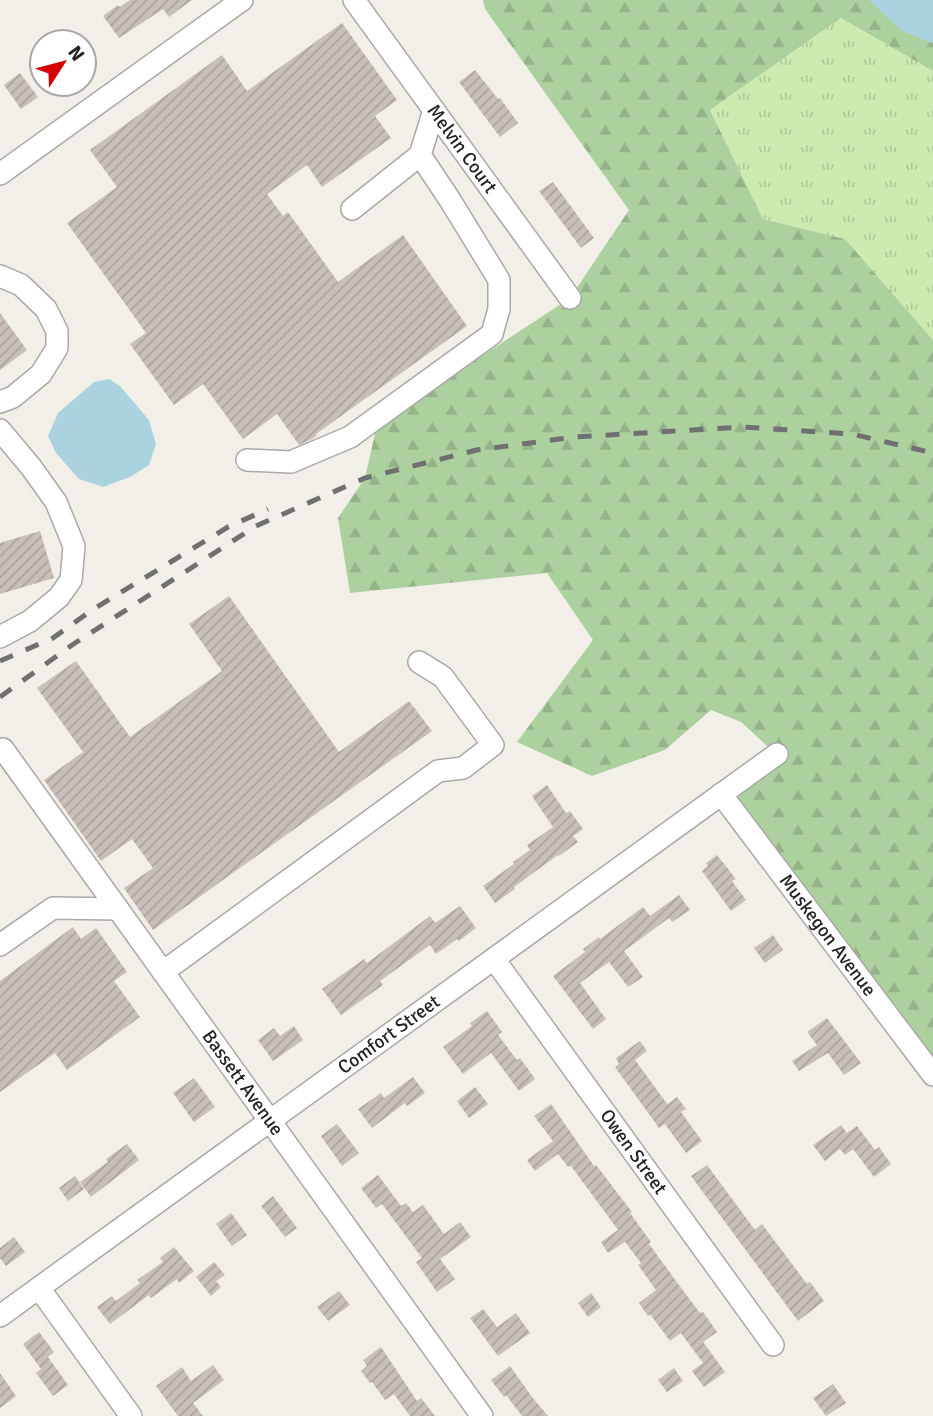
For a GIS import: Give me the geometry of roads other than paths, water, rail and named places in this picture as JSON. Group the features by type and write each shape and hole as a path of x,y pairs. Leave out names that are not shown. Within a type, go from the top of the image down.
{"street":[{"path":"0,174 242,0"},
{"name":"Melvin Court","path":"354,0 570,298"},
{"path":"352,209 420,155 434,110"},
{"path":"247,460 291,462 350,437 492,334 499,309 499,280 420,155"},
{"path":"0,276 21,285 46,309 57,331 57,348 41,374 13,397 0,402"},
{"path":"0,430 56,502 74,547 71,580 59,597 30,621 0,637"},
{"path":"163,972 438,771 463,768 493,745 443,677 419,662"},
{"name":"Bassett Avenue","path":"3,749 482,1416"},
{"name":"Comfort Street","path":"0,1315 777,754"},
{"name":"Muskegon Avenue","path":"721,794 933,1075"},
{"path":"0,945 53,908 118,909"},
{"name":"Owen Street","path":"494,959 773,1345"},
{"path":"38,1288 131,1416"}],"water":[{"path":"869,0 933,0 933,43 902,31"},
{"path":"109,379 120,386 149,420 156,444 149,465 130,477 103,487 79,479 56,453 48,436 58,413 94,382"}],"railway":[{"path":"0,697 72,645 256,526 365,478 477,450 575,437 743,427 852,434 933,453"},
{"path":"0,661 53,638 92,610 228,527 268,509"}]}
